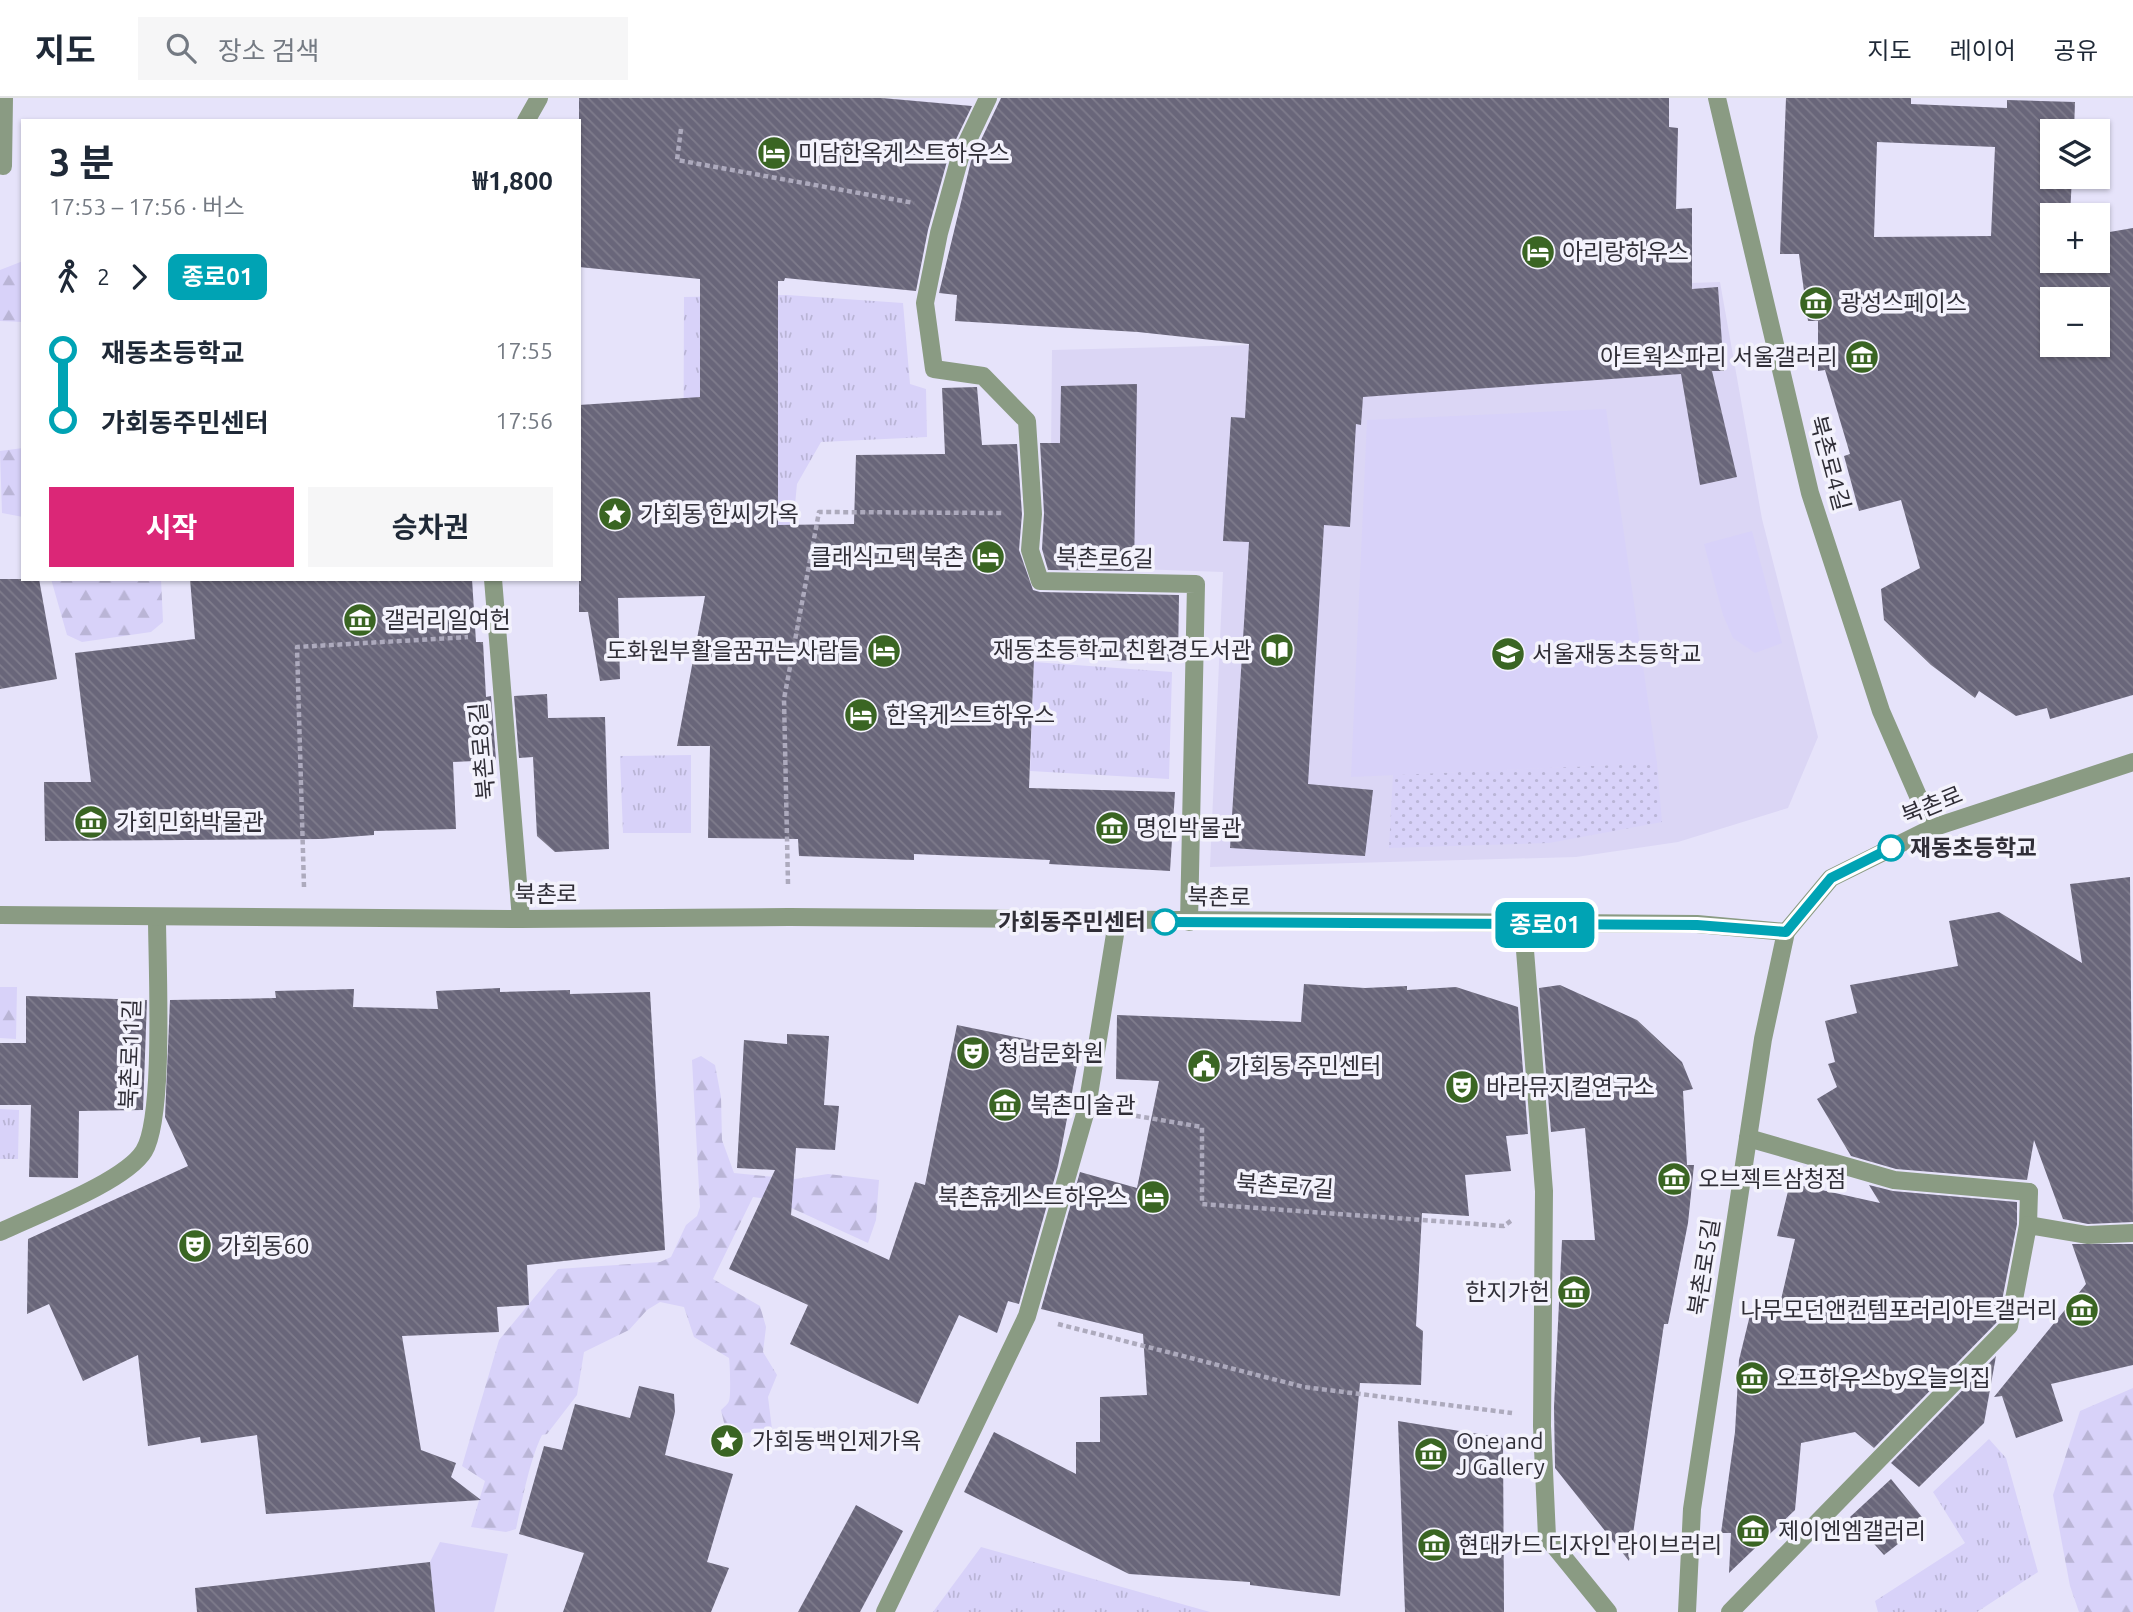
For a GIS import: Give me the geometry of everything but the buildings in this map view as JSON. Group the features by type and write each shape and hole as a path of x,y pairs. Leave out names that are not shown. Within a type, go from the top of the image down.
{"street":[{"path":"3,166 4,98"},
{"path":"527,119 539,98"},
{"name":"북촌로6길","path":"988,98 960,157 925,303 934,369 983,376 1027,421 1033,514 1030,550 1040,581 1196,584 1189,922"},
{"name":"북촌로4길","path":"1717,98 1810,493 1881,711 1932,828"},
{"name":"북촌로8길","path":"493,581 521,919"},
{"name":"북촌로","path":"0,915 521,919 789,917 1117,922 1697,925 1786,932 1831,878 1932,828 2132,766"},
{"name":"북촌로11길","path":"0,1232 115,1177 144,1151 156,1109 157,916"},
{"path":"885,1612 1027,1315 1087,1107 1117,922"},
{"path":"1523,925 1544,1191 1542,1426 1547,1537 1608,1612"},
{"name":"북촌로5길","path":"1687,1612 1692,1509 1763,1039 1786,932"},
{"path":"1730,1612 2009,1326 2028,1226 2029,1192 1894,1180 1748,1138"},
{"path":"2028,1226 2087,1235 2133,1233"}],"path":[{"path":"681,129 677,160 946,208"},
{"path":"789,917 784,699 819,512 1033,514"},
{"path":"304,916 298,647 496,636"},
{"name":"북촌로7길","path":"1087,1107 1202,1127 1202,1204 1504,1226 1544,1191"},
{"path":"1027,1315 1304,1387 1511,1413 1542,1426"}],"shaded area":[{"name":"서울재동초등학교","path":"1720,282 1762,519 1818,737 1788,808 1678,842 1576,857 1210,867 1223,572 1050,566 1052,350 1293,344 1306,296"}],"green space":[{"path":"21,262 21,322 0,321 0,270"},
{"path":"787,295 903,303 910,384 926,389 927,437 821,442 797,484 787,588 683,575 684,297"},
{"path":"1606,409 1657,763 1351,777 1367,420"},
{"path":"21,448 21,517 2,513 0,451"},
{"path":"1752,531 1782,643 1755,653 1733,638 1723,615 1704,544"},
{"path":"52,581 161,581 163,622 151,632 82,642 67,635"},
{"path":"1034,662 1172,672 1169,779 1030,771"},
{"path":"691,755 691,833 623,833 620,756"},
{"path":"1657,763 1662,822 1549,843 1389,848 1393,775"},
{"path":"0,987 17,987 16,1039 0,1038"},
{"path":"701,1056 715,1065 721,1097 722,1140 734,1173 795,1179 828,1174 879,1180 876,1220 868,1243 774,1200 753,1197 713,1279 760,1306 766,1327 763,1352 777,1375 768,1397 772,1429 738,1434 726,1431 721,1410 730,1398 729,1358 694,1337 684,1307 660,1302 647,1310 629,1330 584,1352 577,1395 547,1434 542,1435 538,1445 516,1529 506,1532 471,1527 485,1481 462,1466 499,1340 558,1269 660,1262 671,1257 686,1225 697,1216 700,1207 692,1060"},
{"path":"0,1109 19,1110 18,1159 0,1159"},
{"path":"2133,1388 2133,1612 2079,1612 2070,1586 2053,1495 2080,1411"},
{"path":"1989,1439 2006,1458 2038,1572 1977,1612 1878,1612 1875,1601 1965,1543 1933,1492"},
{"path":"440,1542 508,1554 494,1612 435,1612 430,1562"},
{"path":"981,1547 1210,1612 933,1612"}],"bus line":[{"name":"종로01","path":"1165,922 1697,925 1786,932 1831,878 1891,848"}],"place":[{"name":"미담한옥게스트하우스","path":"774,153"},
{"name":"아리랑하우스","path":"1538,252"},
{"name":"광성스페이스","path":"1816,303"},
{"name":"아트웍스파리 서울갤러리","path":"1862,357"},
{"name":"가회동 한씨 가옥","path":"615,514"},
{"name":"클래식고택 북촌","path":"988,557"},
{"name":"갤러리일여헌","path":"360,620"},
{"name":"재동초등학교 친환경도서관","path":"1277,650"},
{"name":"도화원부활을꿈꾸는사람들","path":"884,651"},
{"name":"서울재동초등학교","path":"1508,654"},
{"name":"한옥게스트하우스","path":"861,715"},
{"name":"가회민화박물관","path":"91,822"},
{"name":"명인박물관","path":"1112,828"},
{"name":"재동초등학교","path":"1891,848"},
{"name":"가회동주민센터","path":"1165,922"},
{"name":"청남문화원","path":"973,1053"},
{"name":"가회동 주민센터","path":"1204,1066"},
{"name":"바라뮤지컬연구소","path":"1462,1087"},
{"name":"북촌미술관","path":"1005,1105"},
{"name":"오브젝트삼청점","path":"1674,1179"},
{"name":"북촌휴게스트하우스","path":"1153,1197"},
{"name":"가회동60","path":"195,1246"},
{"name":"한지가헌","path":"1574,1292"},
{"name":"나무모던앤컨템포러리아트갤러리","path":"2082,1310"},
{"name":"오프하우스by오늘의집","path":"1752,1378"},
{"name":"가회동백인제가옥","path":"727,1441"},
{"name":"One and J Gallery","path":"1431,1454"},
{"name":"제이엔엠갤러리","path":"1753,1531"},
{"name":"현대카드 디자인 라이브러리","path":"1434,1545"}]}
